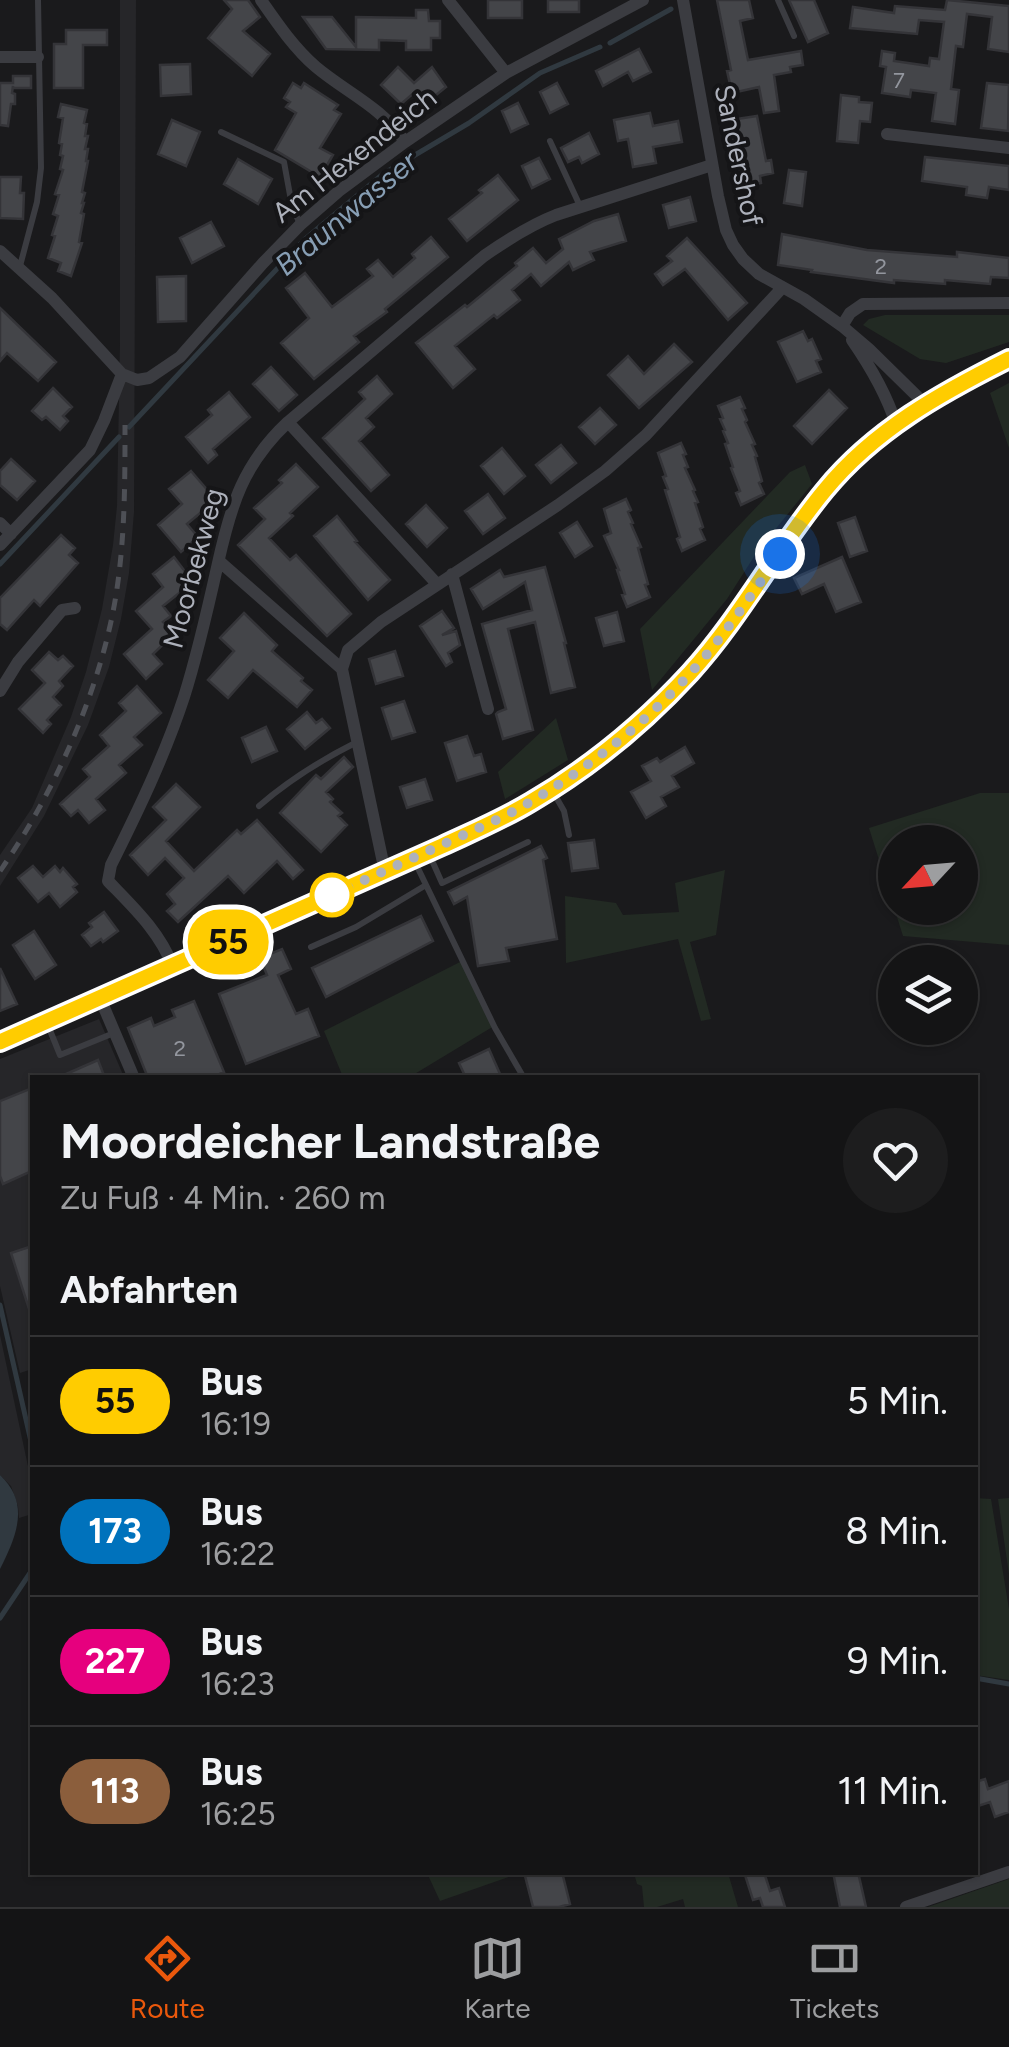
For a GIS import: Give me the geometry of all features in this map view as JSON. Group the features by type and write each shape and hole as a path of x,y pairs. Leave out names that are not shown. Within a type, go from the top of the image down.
{"main road":[{"path":"0,1042 421,856 552,789 620,739 678,686 718,640 823,492 876,439 949,390 1009,358"}],"street":[{"path":"261,0 316,67 383,115 405,142"},
{"path":"448,0 506,73"},
{"name":"Am Hexendeich","path":"124,375 137,380 149,378 180,357 300,225 405,142 506,73 643,0"},
{"name":"Sandershof","path":"683,0 722,216 733,245 759,274 804,299 869,348 926,405"},
{"path":"0,57 38,57"},
{"path":"887,134 1009,148"},
{"name":"Moorbekweg","path":"173,966 141,915 108,881 110,865 171,733 228,515 257,456 288,422 484,256 538,222 712,164"},
{"path":"0,252 52,298 124,375 90,450 0,545"},
{"path":"385,872 342,669 348,650 437,584 605,471 646,435 782,288"},
{"path":"842,326 862,304 1009,303"},
{"name":"Sandershof","path":"842,326 869,364 896,424"},
{"path":"288,422 437,584"},
{"path":"0,522 12,534"},
{"path":"218,561 342,669"},
{"path":"452,574 488,708"},
{"path":"0,691 18,662 62,610 75,608"},
{"path":"100,998 133,1075"},
{"path":"906,1907 1009,1872"}],"lane":[{"path":"19,270 37,202 41,168 38,0"},
{"path":"778,0 794,36"},
{"path":"221,132 284,162 292,206 300,225"},
{"path":"550,141 580,207"},
{"path":"258,806 321,760 358,742"},
{"path":"552,789 564,811 569,835"},
{"path":"421,856 442,883 528,842"},
{"path":"421,856 426,885 495,1028 522,1075"},
{"path":"311,946 356,926 426,885"},
{"path":"47,1022 60,1055 115,1033"}],"shaded area":[{"path":"120,0 136,0 134,512 129,573 109,667 88,725 44,816 0,886 0,855 32,808 86,672 113,545 120,343"},
{"path":"885,315 1009,315 1009,342 946,363 920,359 863,325"},
{"path":"1009,383 1009,448 990,393"},
{"path":"805,465 812,484 757,552 727,599 652,690 640,629 790,472"},
{"path":"556,718 568,760 505,799 498,772"},
{"path":"980,793 1009,793 1009,945 903,936 900,925 978,925 978,825 879,825"},
{"path":"878,825 878,857 869,828"},
{"path":"725,870 716,935 690,942 711,1019 701,1021 678,939 566,963 565,896 616,903 623,915 679,912 675,883"},
{"path":"462,961 494,1026 413,1075 342,1075 324,1031"},
{"path":"99,1019 123,1075 30,1075 30,1370 20,1373 0,1286 0,1059"},
{"path":"0,1335 30,1476 30,1515 19,1518 11,1486 0,1475"},
{"path":"0,1475 15,1497 18,1521 0,1569"},
{"path":"978,1498 991,1499 1009,1609 1009,1680 978,1675"},
{"path":"1009,1498 1009,1574 998,1499"},
{"path":"428,1875 514,1875 440,1901"},
{"path":"635,1875 729,1875 738,1907 685,1907 683,1899 644,1907 642,1886 637,1884"},
{"path":"1009,1879 1009,1907 928,1907"}],"building":[{"path":"224,0 248,0 260,17 243,31 270,54 252,76 208,38 232,9"},
{"path":"488,0 522,0 522,18 488,18"},
{"path":"548,0 579,0 579,12 548,12"},
{"path":"717,0 749,0 753,18 740,21 748,60 801,51 803,65 774,75 779,111 764,113 759,87 732,93"},
{"path":"789,0 814,0 828,33 808,42"},
{"path":"947,0 1009,6 1009,52 988,49 992,17 967,14 963,47 956,46 951,89 959,90 955,124 932,121 936,93 911,90 910,97 882,93 886,67 880,66 882,51 895,53 894,61 929,66 930,58 939,59 944,22 919,20 917,34 850,28 853,7 894,13 895,6 945,10"},
{"path":"416,10 428,10 429,21 440,21 440,38 431,38 431,50 406,50 406,41 379,40 379,50 326,49 303,17 332,17 356,47 356,17 416,18"},
{"path":"66,30 107,30 107,45 83,45 83,88 54,88 54,44 66,44"},
{"path":"639,49 651,72 633,81 628,72 603,86 596,71"},
{"path":"190,64 191,94 161,96 160,65"},
{"path":"398,67 414,83 432,67 446,87 425,104 416,91 401,104 381,85"},
{"path":"13,76 31,76 31,88 13,86 12,93 15,104 11,104 8,126 0,125 0,83 13,83"},
{"path":"293,83 301,88 304,83 318,92 338,105 334,110 341,114 320,148 333,155 320,177 275,150 296,113 286,107 290,102 284,98"},
{"path":"557,83 568,104 550,113 540,92"},
{"path":"987,83 1009,85 1008,131 981,128"},
{"path":"841,95 872,103 870,122 860,121 858,143 837,141"},
{"path":"518,103 528,124 511,132 502,111"},
{"path":"61,104 87,110 84,123 88,161 79,242 82,243 71,276 58,271 61,263 48,258 58,216 53,214 59,195 55,194 63,170 59,143 63,118 58,117"},
{"path":"650,113 653,126 678,121 682,142 653,147 656,163 633,167 628,139 618,141 614,120"},
{"path":"757,116 766,161 771,160 773,173 760,176 761,183 741,187 730,120"},
{"path":"172,120 200,132 186,166 158,154"},
{"path":"589,133 599,154 582,163 579,157 568,162 561,148"},
{"path":"925,157 1009,166 1009,190 989,187 987,198 966,195 967,187 922,181"},
{"path":"539,158 550,179 532,188 522,166"},
{"path":"238,159 272,179 258,204 224,184"},
{"path":"789,170 806,172 802,206 784,203"},
{"path":"498,175 518,200 467,241 449,219"},
{"path":"0,177 21,177 23,219 0,218"},
{"path":"690,197 696,221 669,228 663,205"},
{"path":"618,214 626,241 590,252 594,260 573,270 569,262 541,286 531,274 512,290 520,300 455,346 475,369 453,388 416,343 467,307 533,248 546,263 563,249 559,239"},
{"path":"211,222 224,246 192,263 180,238"},
{"path":"782,234 867,250 957,257 957,252 1009,258 1009,278 991,277 990,284 945,280 945,284 894,283 811,272 778,265"},
{"path":"431,237 448,257 354,336 359,342 314,379 281,343 309,318 286,288 305,273 332,307 373,276 367,269 378,260 393,277"},
{"path":"687,238 747,303 728,320 685,269 663,285 655,274 672,261 667,256"},
{"path":"186,276 186,321 158,322 157,277"},
{"path":"0,308 56,362 38,381 7,353 0,361"},
{"path":"803,331 808,341 812,339 821,359 816,361 821,372 797,382 778,342"},
{"path":"674,344 692,362 639,408 608,375 628,356 644,374"},
{"path":"271,367 297,395 279,411 253,384"},
{"path":"377,376 392,394 366,418 374,427 359,441 389,475 371,491 323,438 365,399 359,392"},
{"path":"53,388 72,407 63,416 68,421 60,430 32,411"},
{"path":"829,390 847,408 812,444 794,426"},
{"path":"229,392 250,417 213,449 217,455 208,463 186,437 212,415 208,410"},
{"path":"740,397 755,444 752,445 764,494 741,505 718,406"},
{"path":"600,408 616,425 595,444 579,427"},
{"path":"681,443 705,540 682,551 658,453"},
{"path":"561,445 576,463 551,483 536,465"},
{"path":"502,448 525,476 504,494 481,466"},
{"path":"11,459 35,481 17,500 0,485 0,471"},
{"path":"296,464 318,487 269,538 290,560 296,555 351,614 327,636 238,545 265,519 254,508"},
{"path":"191,471 216,500 187,524 198,537 181,552 158,525 182,504 169,489"},
{"path":"488,494 505,518 483,534 465,511"},
{"path":"626,499 641,547 638,548 650,597 627,607 619,570 604,536 611,533 604,509"},
{"path":"426,505 447,528 427,547 406,524"},
{"path":"337,516 390,580 368,600 314,536"},
{"path":"855,517 867,551 850,557 838,523"},
{"path":"577,522 592,546 575,557 560,533"},
{"path":"61,535 75,548 69,555 78,563 40,606 34,600 7,630 0,624 0,598"},
{"path":"174,557 193,582 163,606 171,616 163,622 174,634 153,654 162,664 146,679 124,654 152,629 136,611 163,587 153,574"},
{"path":"842,557 861,602 836,612 824,584 802,594 794,578"},
{"path":"545,567 575,687 551,693 535,622 508,629 533,730 503,739 496,714 506,709 482,624 532,610 525,582 483,609 471,589 500,570 504,577"},
{"path":"442,611 454,628 442,635 456,631 460,645 448,653 452,662 446,666 420,626"},
{"path":"617,612 624,641 604,646 596,618"},
{"path":"244,613 277,645 272,651 312,690 297,707 253,670 228,698 208,680 234,651 220,638"},
{"path":"395,651 403,676 376,684 369,659"},
{"path":"49,652 58,660 63,656 73,666 59,681 63,686 53,697 61,705 47,720 51,724 43,733 19,709 45,683 32,670"},
{"path":"137,686 161,713 134,737 142,745 119,765 126,773 96,799 105,810 89,823 78,810 71,816 60,804 90,777 83,769 109,746 100,735 126,711 119,703"},
{"path":"404,701 415,732 392,739 382,708"},
{"path":"307,712 316,723 322,719 330,728 305,749 287,729"},
{"path":"266,727 277,751 252,762 242,738"},
{"path":"467,736 474,756 481,754 486,772 457,781 445,743"},
{"path":"685,747 694,763 672,776 679,787 661,797 666,806 646,818 631,792 651,781 642,766 657,758 660,762"},
{"path":"344,757 353,767 326,792 347,825 321,852 280,813 316,775 321,779"},
{"path":"425,779 432,800 407,808 400,787"},
{"path":"176,784 200,807 166,841 194,871 237,830 241,834 257,820 303,870 293,879 277,861 244,893 228,876 178,922 167,911 175,904 167,894 184,878 165,858 148,875 130,855 166,820 153,807"},
{"path":"594,840 598,868 572,871 568,843"},
{"path":"541,846 547,858 543,860 557,939 506,948 509,961 478,966 467,897 454,904 448,892"},
{"path":"33,866 43,877 55,866 60,872 63,868 77,884 73,887 77,892 60,907 49,893 38,902 18,878"},
{"path":"104,912 118,931 91,946 82,935 92,927 89,923"},
{"path":"421,916 433,941 326,997 312,968"},
{"path":"34,931 56,965 35,979 13,945"},
{"path":"282,949 291,969 278,975 296,1014 308,1009 319,1036 246,1064 219,994 267,975 260,958"},
{"path":"0,968 17,1004 0,1011"},
{"path":"194,1001 224,1072 147,1075 128,1028 151,1018 154,1026 175,1017 172,1010"},
{"path":"489,1049 500,1074 465,1075 459,1063"},
{"path":"98,1060 104,1075 64,1075"},
{"path":"30,1089 30,1172 3,1184 0,1176 0,1101"},
{"path":"30,1247 30,1312 11,1253"},
{"path":"985,1779 988,1789 1009,1781 1009,1812 995,1817 990,1802 978,1806 978,1781"},
{"path":"525,1875 563,1875 570,1904 533,1907"},
{"path":"745,1875 765,1875 770,1891 779,1888 785,1907 763,1907 760,1898 753,1900"},
{"path":"834,1875 859,1875 866,1907 840,1907"}],"waterway":[{"name":"Braunwasser","path":"610,43 671,9"},
{"name":"Braunwasser","path":"129,427 304,240 383,174 469,123 540,73 600,47"},
{"name":"Braunwasser","path":"0,564 119,437"},
{"name":"Braunwasser","path":"0,1305 30,1437"},
{"path":"0,1618 30,1573"},
{"path":"978,1679 1009,1684"}],"railway":[{"path":"0,871 56,775 99,667 119,574 125,425"}],"bus line":[{"name":"55","path":"0,1042 442,846 532,802 562,782 620,739 692,672 823,492 853,460 907,416 1009,359"}],"route":[{"path":"332,895 505,816 578,772 649,714 692,672 780,554"}]}
